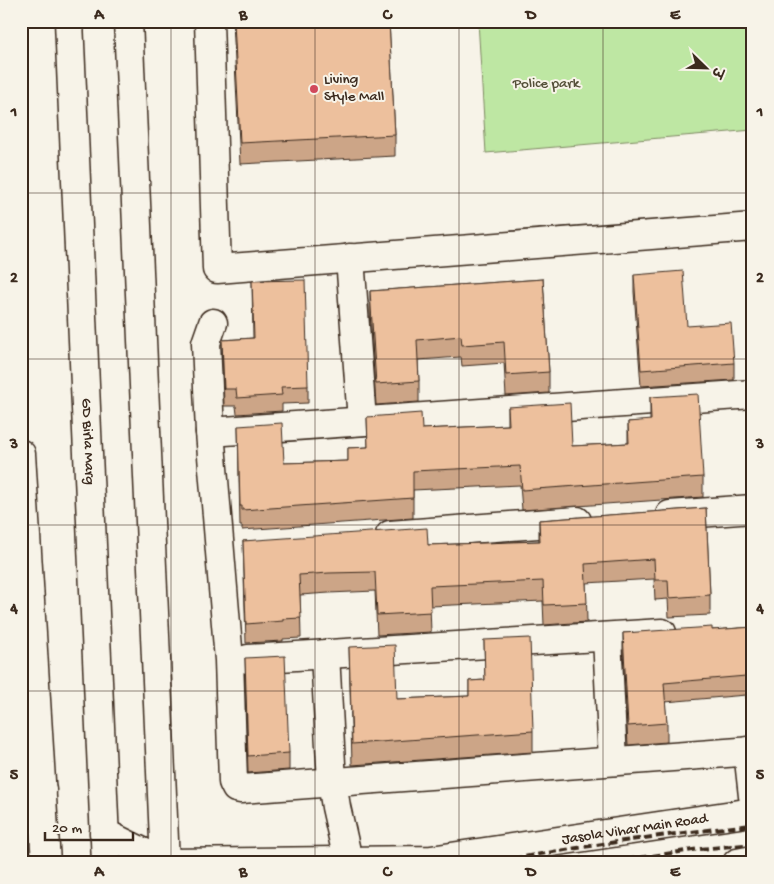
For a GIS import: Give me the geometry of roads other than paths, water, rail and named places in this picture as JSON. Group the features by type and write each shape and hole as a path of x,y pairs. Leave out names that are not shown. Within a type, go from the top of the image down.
{"street":[{"name":"GD Birla Marg","path":"69,21 106,863"},
{"path":"128,21 165,863"},
{"path":"209,21 217,269 753,227"},
{"path":"350,258 362,421"},
{"path":"213,323 206,343 210,432 229,546 229,660 233,782 236,788 750,751 753,796"},
{"path":"210,432 753,394"},
{"path":"21,454 31,790 46,863"},
{"path":"644,516 753,509"},
{"path":"368,536 605,519"},
{"path":"229,660 685,632"},
{"path":"607,637 613,761"},
{"path":"325,654 332,782 348,860"},
{"name":"Jasola Vihar Main Road","path":"104,833 165,863 431,860 753,812"},
{"path":"737,863 753,860"}],"railway":[{"path":"490,863 621,841 753,825"},
{"path":"605,863 700,849 753,844"}],"place":[{"name":"Living Style Mall","path":"314,89"}],"park label":[{"name":"Police park","path":"546,84"}]}
